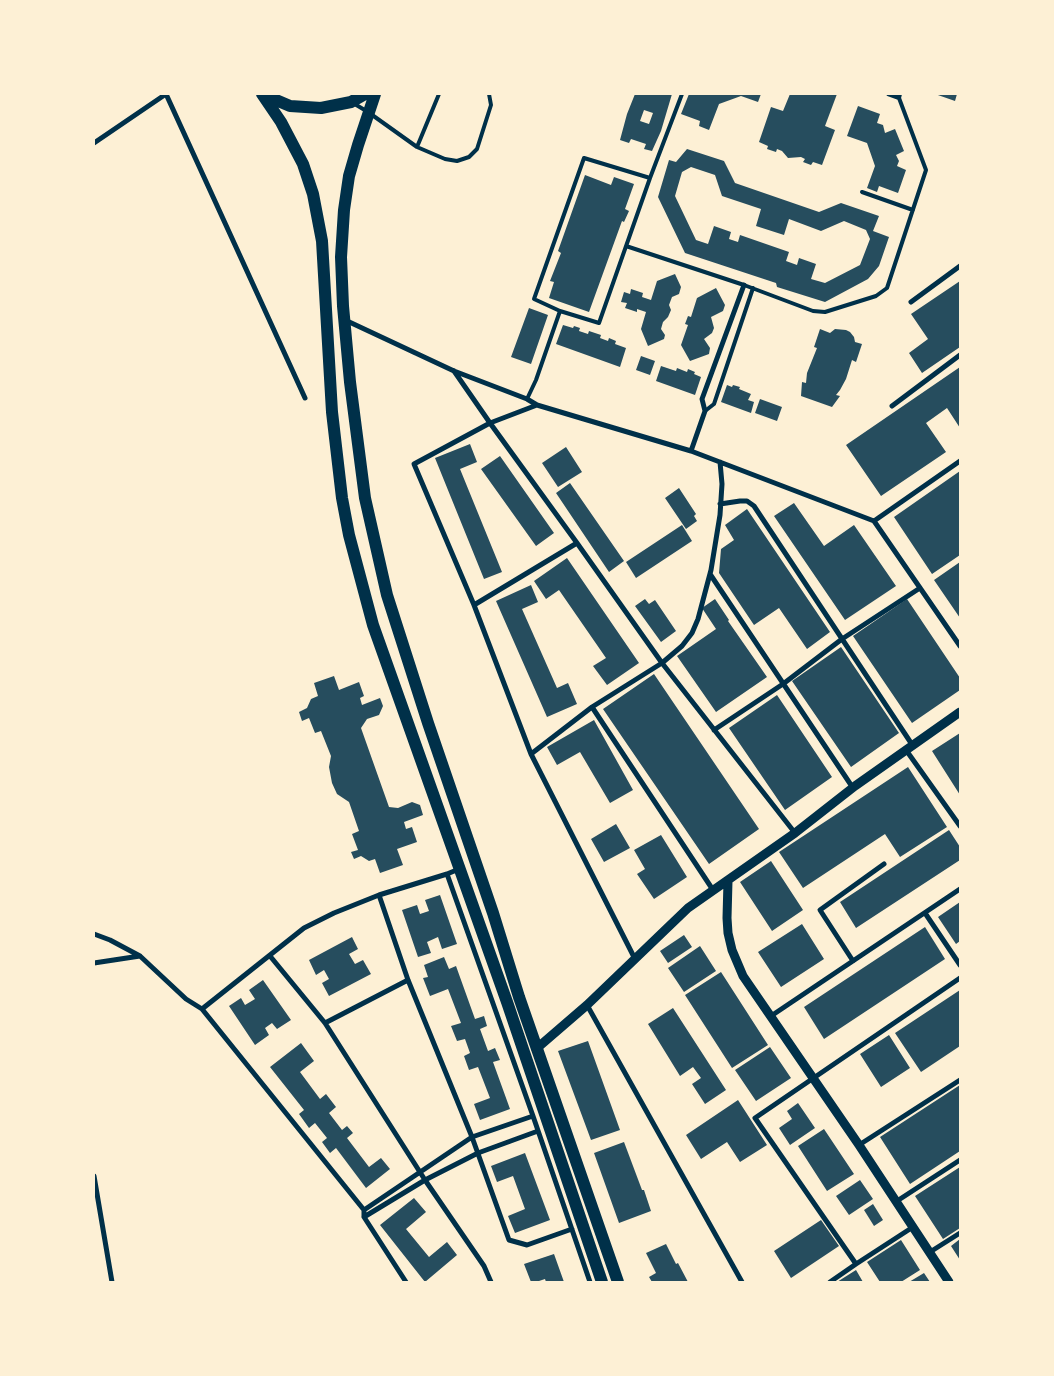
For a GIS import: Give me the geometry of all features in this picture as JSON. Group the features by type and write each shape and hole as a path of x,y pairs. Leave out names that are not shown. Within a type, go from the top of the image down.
{"highway":[{"path":"261,94 290,106 321,108 351,102 365,94"},
{"path":"261,94 281,122 303,164 314,194 322,241 335,442 342,498 349,535 373,625 510,1011 602,1282"},
{"path":"375,94 349,176 344,210 341,256 343,306 350,382 365,498 387,595 428,723 490,904 518,997 618,1282"}],"street":[{"path":"94,142 164,94 305,398"},
{"path":"911,302 960,266"},
{"path":"691,451 704,411 702,399 744,285"},
{"path":"345,320 454,371 527,399 537,405 691,451 874,520 960,646"},
{"path":"892,406 960,355"},
{"path":"454,371 662,663 795,833"},
{"path":"537,405 490,423 414,464 474,605 531,754 634,959"},
{"path":"874,520 960,461"},
{"path":"531,754 592,707 662,663 682,646 692,633 698,619 710,574 722,484 720,462"},
{"path":"720,504 740,500 747,501 754,506 842,639 909,748 960,826"},
{"path":"474,605 577,544"},
{"path":"710,574 852,788"},
{"path":"714,730 783,684 842,639 920,588"},
{"path":"592,707 713,890"},
{"path":"536,1048 587,1005 688,908 795,833 852,788 960,712"},
{"path":"853,961 820,910 884,864"},
{"path":"202,1009 304,928 334,912 379,895 460,869"},
{"path":"447,874 590,1282"},
{"path":"728,881 728,933 732,950 743,976 950,1282"},
{"path":"771,1016 960,889"},
{"path":"379,895 408,980 472,1136 509,1240 527,1245 572,1230"},
{"path":"925,913 960,965"},
{"path":"94,934 140,956 186,999 202,1009 364,1210 364,1217 406,1282"},
{"path":"94,963 140,956"},
{"path":"270,956 325,1023 425,1180 484,1266 491,1282"},
{"path":"856,1264 755,1118 960,978"},
{"path":"325,1023 408,980"},
{"path":"587,1005 742,1282"},
{"path":"859,1145 960,1080"},
{"path":"364,1210 472,1136 533,1116"},
{"path":"364,1217 425,1180 478,1153 538,1131"},
{"path":"897,1201 960,1160"},
{"path":"94,1176 112,1282"},
{"path":"830,1282 913,1226"},
{"path":"930,1252 960,1233"}],"lane":[{"path":"417,147 439,94"},
{"path":"351,102 417,147 438,156 458,160 469,157 480,143 490,105 489,94"},
{"path":"650,178 584,158 534,298 560,311 599,323 682,94"},
{"path":"626,246 753,288 813,311 825,312 876,296 887,288 926,170 899,96 888,94"},
{"path":"862,192 913,210"},
{"path":"704,411 714,404 753,288"},
{"path":"527,399 560,311"}],"building":[{"path":"635,94 672,94 661,131 652,151 644,149 646,144 631,139 629,143 620,140","holes":["644,110 653,113 649,124 640,121"]},
{"path":"689,94 761,94 758,102 741,96 719,104 709,130 699,126 700,121 681,114"},
{"path":"790,94 837,94 825,126 835,130 822,165 813,162 811,165 803,162 805,159 801,157 788,158 782,151 777,149 776,152 767,149 768,146 759,142 771,107 783,111"},
{"path":"935,94 957,94 955,101"},
{"path":"858,106 880,114 877,123 883,125 885,133 895,129 904,151 896,155 899,161 897,166 906,170 898,193 879,186 877,192 867,188 875,166 867,143 847,136"},
{"path":"687,149 724,161 735,183 819,212 841,203 879,216 873,231 889,237 879,266 868,279 825,302 777,287 776,283 685,253 658,197 669,160 676,162","holes":["691,167 715,175 722,196 761,209 756,226 784,235 789,219 821,231 844,221 866,230 870,239 860,265 825,283 811,279 816,264 799,258 797,265 786,261 789,252 740,235 738,242 729,239 731,232 714,226 708,244 696,240 675,196 682,172"]},
{"path":"585,175 611,185 614,177 634,184 625,209 629,211 624,222 622,221 589,312 549,298 554,282 550,281 561,253 558,251"},
{"path":"675,274 681,287 679,294 672,297 669,305 671,310 663,322 661,329 665,335 664,339 648,346 641,329 646,312 637,309 637,312 625,308 627,303 621,302 624,292 630,294 631,289 643,293 642,297 651,300 657,281"},
{"path":"960,281 960,347 922,373 909,353 928,339 911,314"},
{"path":"716,288 725,305 723,311 711,317 714,328 712,333 704,339 710,348 709,354 690,361 681,345 688,325 685,324 688,316 691,317 697,298"},
{"path":"529,308 548,315 531,364 511,357"},
{"path":"563,325 580,328 579,331 588,334 589,331 601,335 600,338 608,341 609,338 616,341 615,344 626,348 620,367 556,344"},
{"path":"820,329 830,333 835,329 846,330 854,337 855,342 862,344 856,362 852,360 846,379 836,395 840,396 832,407 801,396 802,382 806,383 807,373 817,348 814,347"},
{"path":"641,356 655,361 650,375 636,370"},
{"path":"661,366 676,371 677,368 687,372 688,369 701,377 695,395 656,381"},
{"path":"960,367 960,428 947,408 926,423 946,452 881,496 846,445"},
{"path":"727,385 740,387 739,389 751,394 748,400 754,402 751,413 721,402"},
{"path":"760,399 782,407 777,421 755,413"},
{"path":"470,444 477,462 460,469 502,572 484,579 435,458"},
{"path":"566,447 582,472 558,487 542,463"},
{"path":"500,456 554,533 536,546 481,469"},
{"path":"960,471 960,555 932,574 894,517"},
{"path":"570,483 624,561 609,572 556,493"},
{"path":"679,488 696,514 694,516 697,521 686,529 665,498"},
{"path":"794,503 824,546 854,525 896,586 845,620 774,516"},
{"path":"747,509 830,632 807,649 779,608 754,625 719,573 721,549 734,540 725,525"},
{"path":"682,525 692,541 636,578 626,562"},
{"path":"567,558 639,663 607,685 593,666 606,658 559,590 546,599 534,581"},
{"path":"960,562 960,618 934,580"},
{"path":"531,585 538,602 522,609 557,688 568,683 577,704 547,717 496,601"},
{"path":"645,599 649,604 655,600 676,631 661,642 635,606"},
{"path":"715,599 767,677 716,712 677,656 716,629 702,608"},
{"path":"907,599 960,678 960,690 912,723 853,636"},
{"path":"841,647 899,733 851,767 792,681"},
{"path":"654,674 759,829 709,864 603,709"},
{"path":"334,676 339,690 359,682 364,696 360,698 362,705 380,698 383,706 379,715 367,719 361,728 389,807 398,808 412,802 420,805 423,815 404,822 406,829 412,827 417,842 397,849 403,865 380,873 375,859 369,861 361,856 354,859 351,852 358,850 352,834 359,831 349,802 337,794 332,783 329,767 331,756 321,731 315,733 309,718 302,721 299,712 307,708 311,699 318,696 314,683"},
{"path":"777,695 832,777 785,810 729,728"},
{"path":"594,720 633,790 610,803 580,752 557,765 547,747"},
{"path":"960,733 960,795 932,751"},
{"path":"908,767 947,827 900,857 885,834 803,888 779,852"},
{"path":"616,824 630,848 604,862 591,839"},
{"path":"949,830 960,847 960,860 856,928 840,902"},
{"path":"661,835 687,877 654,899 637,874 645,869 634,850"},
{"path":"771,861 803,910 772,931 740,882"},
{"path":"440,895 457,944 442,949 438,937 427,942 431,953 418,957 402,910 417,905 420,914 429,911 425,900"},
{"path":"960,902 960,941 956,944 938,917"},
{"path":"802,924 824,959 781,987 758,952"},
{"path":"925,927 945,959 824,1039 804,1007"},
{"path":"684,935 692,947 668,963 660,951"},
{"path":"352,937 358,949 349,954 355,964 363,960 371,974 329,996 322,983 329,979 324,970 316,975 309,960"},
{"path":"700,946 716,971 684,992 668,968"},
{"path":"444,957 449,969 456,966 475,1019 484,1016 487,1026 480,1029 488,1051 495,1048 500,1060 493,1062 510,1109 480,1120 474,1104 490,1098 478,1067 469,1070 464,1056 470,1053 465,1039 457,1041 451,1026 461,1023 448,989 430,996 423,978 428,977 424,965"},
{"path":"721,972 768,1045 732,1068 685,995"},
{"path":"263,980 291,1020 277,1029 272,1023 265,1028 269,1035 255,1045 229,1006 241,998 245,1005 255,999 249,990"},
{"path":"960,990 960,1046 921,1072 895,1033"},
{"path":"673,1008 726,1090 705,1104 692,1084 701,1078 693,1067 680,1076 648,1024"},
{"path":"889,1035 910,1068 881,1087 860,1054"},
{"path":"588,1041 620,1130 591,1140 558,1051"},
{"path":"301,1043 314,1061 300,1072 320,1099 326,1094 336,1107 329,1113 342,1130 347,1126 353,1133 347,1138 369,1167 381,1158 390,1169 366,1188 336,1148 330,1153 322,1142 327,1138 315,1123 309,1128 299,1114 304,1110 270,1067"},
{"path":"770,1047 791,1078 756,1101 735,1070"},
{"path":"960,1085 960,1151 910,1184 880,1137"},
{"path":"738,1100 767,1145 740,1162 727,1142 701,1159 686,1135"},
{"path":"798,1103 815,1128 790,1145 779,1128 792,1119 787,1111"},
{"path":"824,1129 854,1174 827,1191 798,1146"},
{"path":"624,1142 651,1211 619,1223 594,1153"},
{"path":"525,1153 550,1220 515,1233 508,1216 525,1209 513,1176 497,1182 491,1166"},
{"path":"960,1167 960,1228 943,1239 915,1196"},
{"path":"860,1180 873,1199 849,1215 836,1196"},
{"path":"414,1198 426,1212 406,1229 429,1257 447,1242 457,1255 425,1282 380,1225"},
{"path":"873,1204 883,1220 874,1226 864,1210"},
{"path":"821,1220 839,1246 791,1278 774,1251"},
{"path":"960,1239 960,1260 951,1246"},
{"path":"901,1240 920,1270 901,1282 880,1282 867,1262"},
{"path":"666,1244 688,1282 652,1282 649,1277 656,1273 646,1253"},
{"path":"554,1254 564,1282 546,1282 545,1279 531,1282 524,1264"},
{"path":"856,1270 863,1282 837,1282"},
{"path":"924,1273 930,1282 909,1282"}]}
